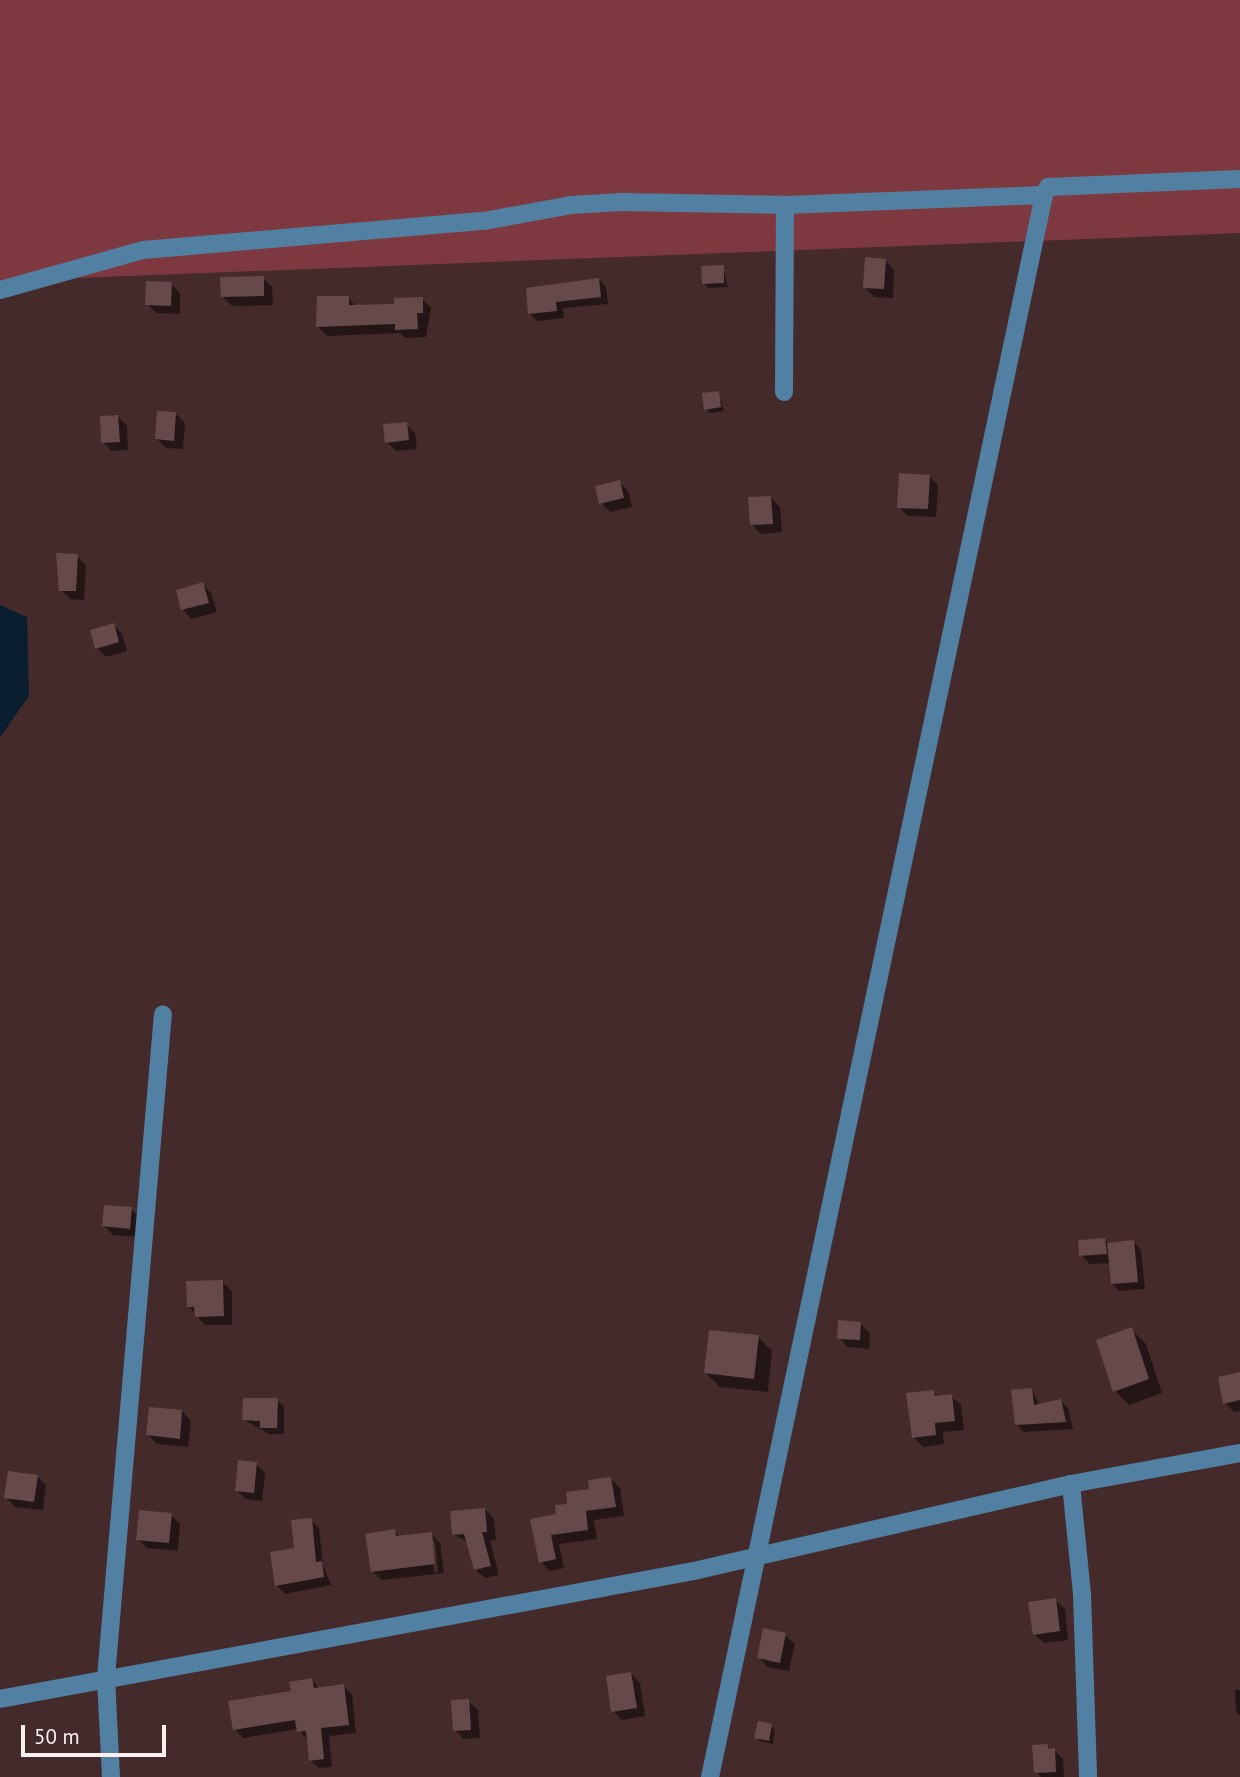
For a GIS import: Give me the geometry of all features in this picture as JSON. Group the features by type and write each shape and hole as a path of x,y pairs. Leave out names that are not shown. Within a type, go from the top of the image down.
{"street":[{"path":"710,1777 754,1556 1044,195 1048,187 1240,179"},
{"path":"0,290 99,260 187,244 484,221 571,205 621,202 785,205 1044,195"},
{"path":"784,392 785,205"},
{"path":"110,1777 106,1677 163,1014"},
{"path":"0,1699 106,1677 694,1572 1071,1484 1240,1453"},
{"path":"1071,1484 1082,1594 1088,1777"}],"shaded area":[{"path":"0,0 1240,0 1240,233 0,281"}],"water":[{"path":"0,605 27,617 29,696 0,737"}],"building":[{"path":"865,257 886,259 884,289 863,288"},
{"path":"724,265 724,283 702,284 701,266"},
{"path":"264,276 264,296 221,297 220,277"},
{"path":"599,278 601,297 556,302 557,311 528,314 526,288"},
{"path":"146,281 172,282 171,306 145,305"},
{"path":"317,296 349,296 349,305 394,304 394,298 423,297 423,313 417,313 418,329 395,330 395,324 316,327"},
{"path":"719,391 721,407 704,410 702,393"},
{"path":"157,411 176,412 174,441 155,439"},
{"path":"118,415 120,442 101,443 100,416"},
{"path":"407,422 409,440 385,443 383,424"},
{"path":"899,473 930,475 928,509 897,508"},
{"path":"620,480 624,498 599,504 595,486"},
{"path":"771,496 773,524 750,525 748,497"},
{"path":"56,553 78,554 76,591 59,591"},
{"path":"203,582 209,603 181,610 176,590"},
{"path":"114,623 119,642 95,649 90,630"},
{"path":"104,1205 132,1207 130,1229 102,1226"},
{"path":"1105,1238 1107,1254 1079,1256 1078,1240"},
{"path":"1134,1240 1138,1282 1111,1284 1107,1243"},
{"path":"223,1280 224,1316 195,1317 194,1307 187,1307 186,1281"},
{"path":"838,1320 861,1322 860,1340 837,1339"},
{"path":"1132,1327 1149,1379 1113,1392 1096,1340"},
{"path":"709,1330 759,1335 754,1379 704,1373"},
{"path":"1240,1372 1240,1400 1223,1404 1218,1377"},
{"path":"1032,1388 1034,1405 1061,1399 1066,1422 1015,1425 1011,1390"},
{"path":"934,1390 935,1396 952,1394 955,1421 935,1423 936,1435 912,1438 906,1393"},
{"path":"243,1398 278,1398 277,1428 260,1428 260,1421 242,1420"},
{"path":"149,1407 182,1410 180,1439 146,1435"},
{"path":"238,1460 257,1462 254,1493 235,1491"},
{"path":"8,1471 38,1475 34,1502 4,1498"},
{"path":"611,1477 616,1507 586,1511 588,1530 551,1535 556,1559 539,1563 530,1519 556,1514 555,1505 567,1504 566,1492 589,1489 588,1480"},
{"path":"485,1508 487,1532 482,1532 491,1566 474,1570 464,1534 452,1535 450,1511"},
{"path":"139,1510 172,1513 169,1543 136,1540"},
{"path":"312,1518 316,1562 322,1561 324,1577 275,1586 270,1552 294,1548 291,1520"},
{"path":"395,1529 396,1536 432,1532 435,1564 371,1572 365,1534"},
{"path":"1056,1598 1060,1631 1033,1635 1028,1602"},
{"path":"763,1628 786,1633 780,1663 757,1658"},
{"path":"631,1672 637,1708 611,1712 606,1676"},
{"path":"312,1678 314,1688 344,1684 349,1725 321,1728 324,1759 309,1761 306,1731 297,1732 295,1720 233,1730 228,1701 291,1691 289,1682"},
{"path":"469,1699 471,1730 453,1731 451,1700"},
{"path":"758,1721 772,1724 769,1741 754,1738"},
{"path":"1048,1744 1048,1749 1055,1748 1056,1772 1034,1773 1032,1745"}]}
